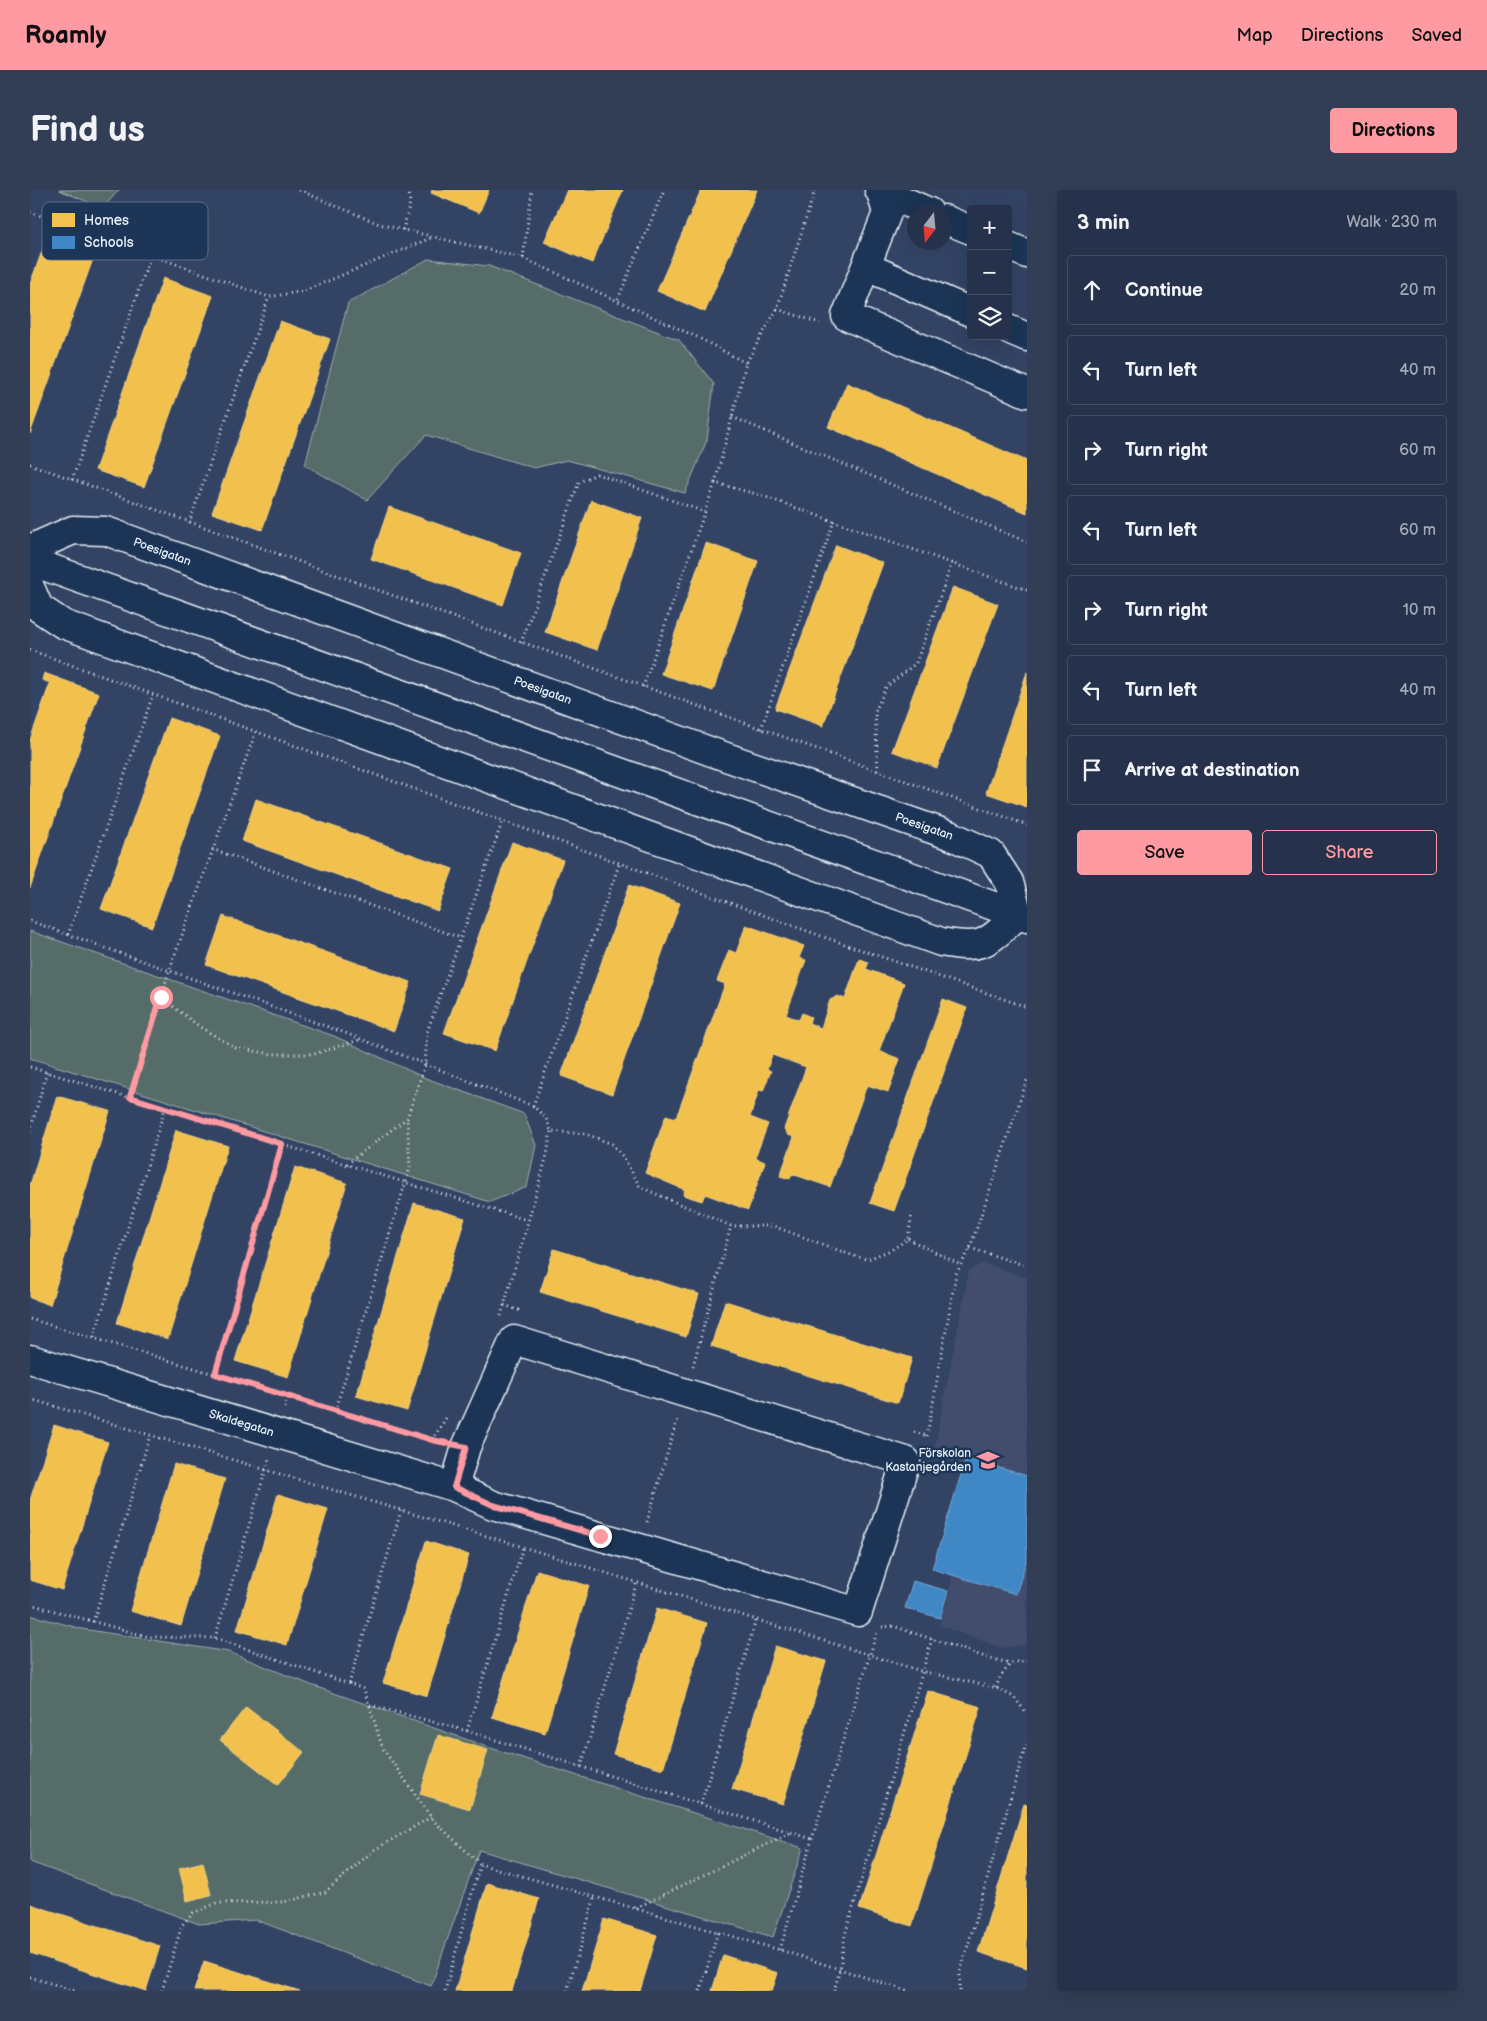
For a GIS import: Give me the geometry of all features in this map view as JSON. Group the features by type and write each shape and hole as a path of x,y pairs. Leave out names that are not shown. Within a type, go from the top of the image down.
{"street":[{"path":"880,191 913,205"},
{"path":"880,191 886,213 846,316 1027,392"},
{"path":"952,222 967,228"},
{"path":"1012,248 1027,254"},
{"path":"866,267 967,310"},
{"path":"1012,331 1027,337"},
{"name":"Poesigatan","path":"30,549 73,530 106,531 712,752 952,836 991,854 1010,882 1022,917"},
{"path":"30,561 1022,917"},
{"path":"30,587 39,608 63,624 941,942 965,946 988,942 1022,917"},
{"path":"454,1487 466,1447 514,1340 906,1461"},
{"name":"Skaldegatan","path":"30,1359 454,1487 493,1505 858,1612 906,1461"}],"path":[{"path":"299,190 379,224 523,258 697,336 746,363"},
{"path":"403,230 410,203 409,190"},
{"path":"523,258 532,190"},
{"path":"618,299 664,190"},
{"path":"643,687 715,483 746,363 777,309 815,190"},
{"path":"30,212 42,216"},
{"path":"165,260 269,297 304,291 432,237"},
{"path":"72,480 149,260"},
{"path":"189,523 269,297"},
{"path":"777,309 833,327 846,316"},
{"path":"732,417 1027,542"},
{"path":"30,464 1027,825"},
{"path":"521,643 580,482 597,474 705,512"},
{"path":"715,483 760,495 1027,590"},
{"path":"761,729 834,521"},
{"path":"878,771 875,712 886,687 916,663 952,563"},
{"path":"30,650 824,937 1027,1007"},
{"path":"68,935 153,694"},
{"path":"130,1097 169,971 256,732"},
{"path":"336,1411 404,1182 410,1168 407,1118 425,1065 427,1032 503,820"},
{"path":"212,849 461,938"},
{"path":"533,1106 620,862"},
{"path":"30,921 361,1039 533,1106 546,1118 551,1131 547,1155 498,1325"},
{"path":"161,997 200,1027 236,1048 272,1054 314,1054 361,1039"},
{"path":"30,1066 527,1220"},
{"path":"30,1130 48,1072"},
{"path":"906,1461 925,1449 956,1274 970,1248 1027,1080"},
{"path":"94,1337 166,1108"},
{"path":"347,1164 407,1118"},
{"path":"551,1131 586,1134 612,1144 624,1158 640,1187 732,1226 773,1226 854,1256 868,1258 891,1250 908,1239 912,1213"},
{"path":"215,1374 282,1144"},
{"path":"908,1239 961,1265"},
{"path":"970,1248 1027,1266"},
{"path":"30,1319 432,1440 466,1447"},
{"path":"30,1400 523,1547 921,1671 996,1688 1014,1697 1027,1714"},
{"path":"432,1440 447,1415"},
{"path":"93,1622 150,1436"},
{"path":"215,1638 265,1471"},
{"path":"349,1684 401,1511"},
{"path":"467,1731 523,1547"},
{"path":"581,1767 637,1583"},
{"path":"30,1604 149,1637 215,1638 364,1689 383,1749 431,1817 480,1864 780,1950 908,1991"},
{"path":"700,1804 756,1620"},
{"path":"879,1627 893,1626 991,1659 1011,1662 1027,1660"},
{"path":"834,1991 840,1969 845,1935 921,1671 932,1639"},
{"path":"780,1950 812,1839 871,1656"},
{"path":"996,1688 1000,1676 1011,1662"},
{"path":"369,1705 467,1731 812,1839"},
{"path":"960,1991 960,1973 1027,1741"},
{"path":"162,1991 182,1925 193,1913 217,1902 284,1902 325,1892 374,1850 431,1817"},
{"path":"635,1908 791,1833"},
{"path":"445,1991 480,1864"},
{"path":"567,1991 595,1896"},
{"path":"700,1991 718,1932"},
{"path":"30,1978 76,1991"}],"shaded area":[{"name":"Förskolan Kastanjegården","path":"983,1263 1027,1278 1027,1644 1002,1648 939,1625 953,1576 932,1569 964,1465 933,1455 969,1271"}],"green space":[{"path":"59,190 119,190 108,202 88,202"},
{"path":"428,259 489,266 679,340 714,384 707,440 685,493 567,460 534,468 426,435 367,500 305,465 348,303"},
{"path":"30,931 334,1036 423,1077 524,1114 536,1145 527,1187 490,1202 30,1058"},
{"path":"30,1615 82,1629 229,1652 311,1685 494,1749 803,1848 773,1937 479,1850 431,1986 256,1920 199,1924 30,1862"}],"building: Homes":[{"path":"432,190 489,190 479,213 431,193"},
{"path":"567,190 623,190 592,263 544,242"},
{"path":"701,190 757,190 705,312 657,291"},
{"path":"42,251 42,260 93,260 30,434 30,284"},
{"path":"163,278 213,296 144,487 95,470"},
{"path":"280,321 330,339 262,530 212,513"},
{"path":"847,383 1027,461 1027,513 828,427"},
{"path":"591,500 642,518 597,650 545,632"},
{"path":"389,507 521,553 503,605 371,559"},
{"path":"706,543 758,561 713,691 661,674"},
{"path":"836,545 883,563 823,726 775,709"},
{"path":"953,587 998,604 937,768 892,751"},
{"path":"1027,672 1027,807 986,793"},
{"path":"44,673 99,693 30,888 30,740 50,683 42,680"},
{"path":"169,718 220,736 152,927 101,909"},
{"path":"256,799 453,869 438,911 242,841"},
{"path":"512,842 563,860 495,1051 444,1033"},
{"path":"629,885 680,903 612,1094 561,1076"},
{"path":"223,916 411,982 394,1031 206,965"},
{"path":"746,925 804,946 799,958 806,960 786,1015 799,1020 802,1013 811,1017 809,1023 821,1028 830,1000 838,996 845,999 859,959 869,962 866,969 904,983 879,1051 900,1059 888,1092 867,1085 830,1187 792,1174 790,1179 780,1176 794,1137 788,1135 784,1129 806,1067 772,1055 767,1069 771,1071 763,1091 759,1090 750,1117 768,1124 755,1158 765,1162 748,1210 705,1194 702,1201 683,1195 685,1190 645,1173 666,1115 676,1118 725,984 717,981 729,950 736,953"},
{"path":"943,999 967,1008 894,1211 870,1203"},
{"path":"57,1096 110,1111 50,1305 30,1298 30,1185"},
{"path":"176,1130 228,1146 168,1339 117,1323"},
{"path":"295,1167 347,1183 288,1377 235,1361"},
{"path":"414,1203 465,1218 407,1411 356,1396"},
{"path":"554,1249 699,1294 686,1337 540,1292"},
{"path":"725,1301 912,1358 898,1403 711,1346"},
{"path":"54,1425 108,1442 62,1590 30,1580 30,1500"},
{"path":"174,1464 225,1479 181,1626 130,1611"},
{"path":"278,1494 328,1509 287,1645 237,1630"},
{"path":"426,1541 469,1555 427,1696 383,1683"},
{"path":"537,1570 589,1586 545,1733 492,1717"},
{"path":"657,1608 707,1623 663,1769 613,1754"},
{"path":"775,1646 826,1661 783,1804 732,1789"},
{"path":"928,1691 981,1707 912,1926 859,1909"},
{"path":"246,1707 304,1752 278,1785 220,1740"},
{"path":"438,1735 488,1750 470,1809 420,1794"},
{"path":"1024,1804 1027,1805 1027,1968 978,1952"},
{"path":"203,1862 211,1895 187,1901 179,1868"},
{"path":"487,1883 539,1899 512,1991 455,1991"},
{"path":"30,1904 160,1946 146,1991 30,1953"},
{"path":"604,1919 657,1935 640,1991 582,1991"},
{"path":"723,1955 778,1973 772,1991 712,1991"},
{"path":"204,1961 300,1991 194,1991"}],"building: Schools":[{"path":"966,1458 1027,1476 1027,1558 1016,1594 932,1569"},
{"path":"913,1581 948,1591 940,1618 905,1608"}],"place":[{"name":"Förskolan Kastanjegården","path":"988,1460"}],"route":[{"path":"161,997 130,1097 282,1144 215,1374 432,1440 466,1447 454,1487 493,1505 600,1536"}]}
